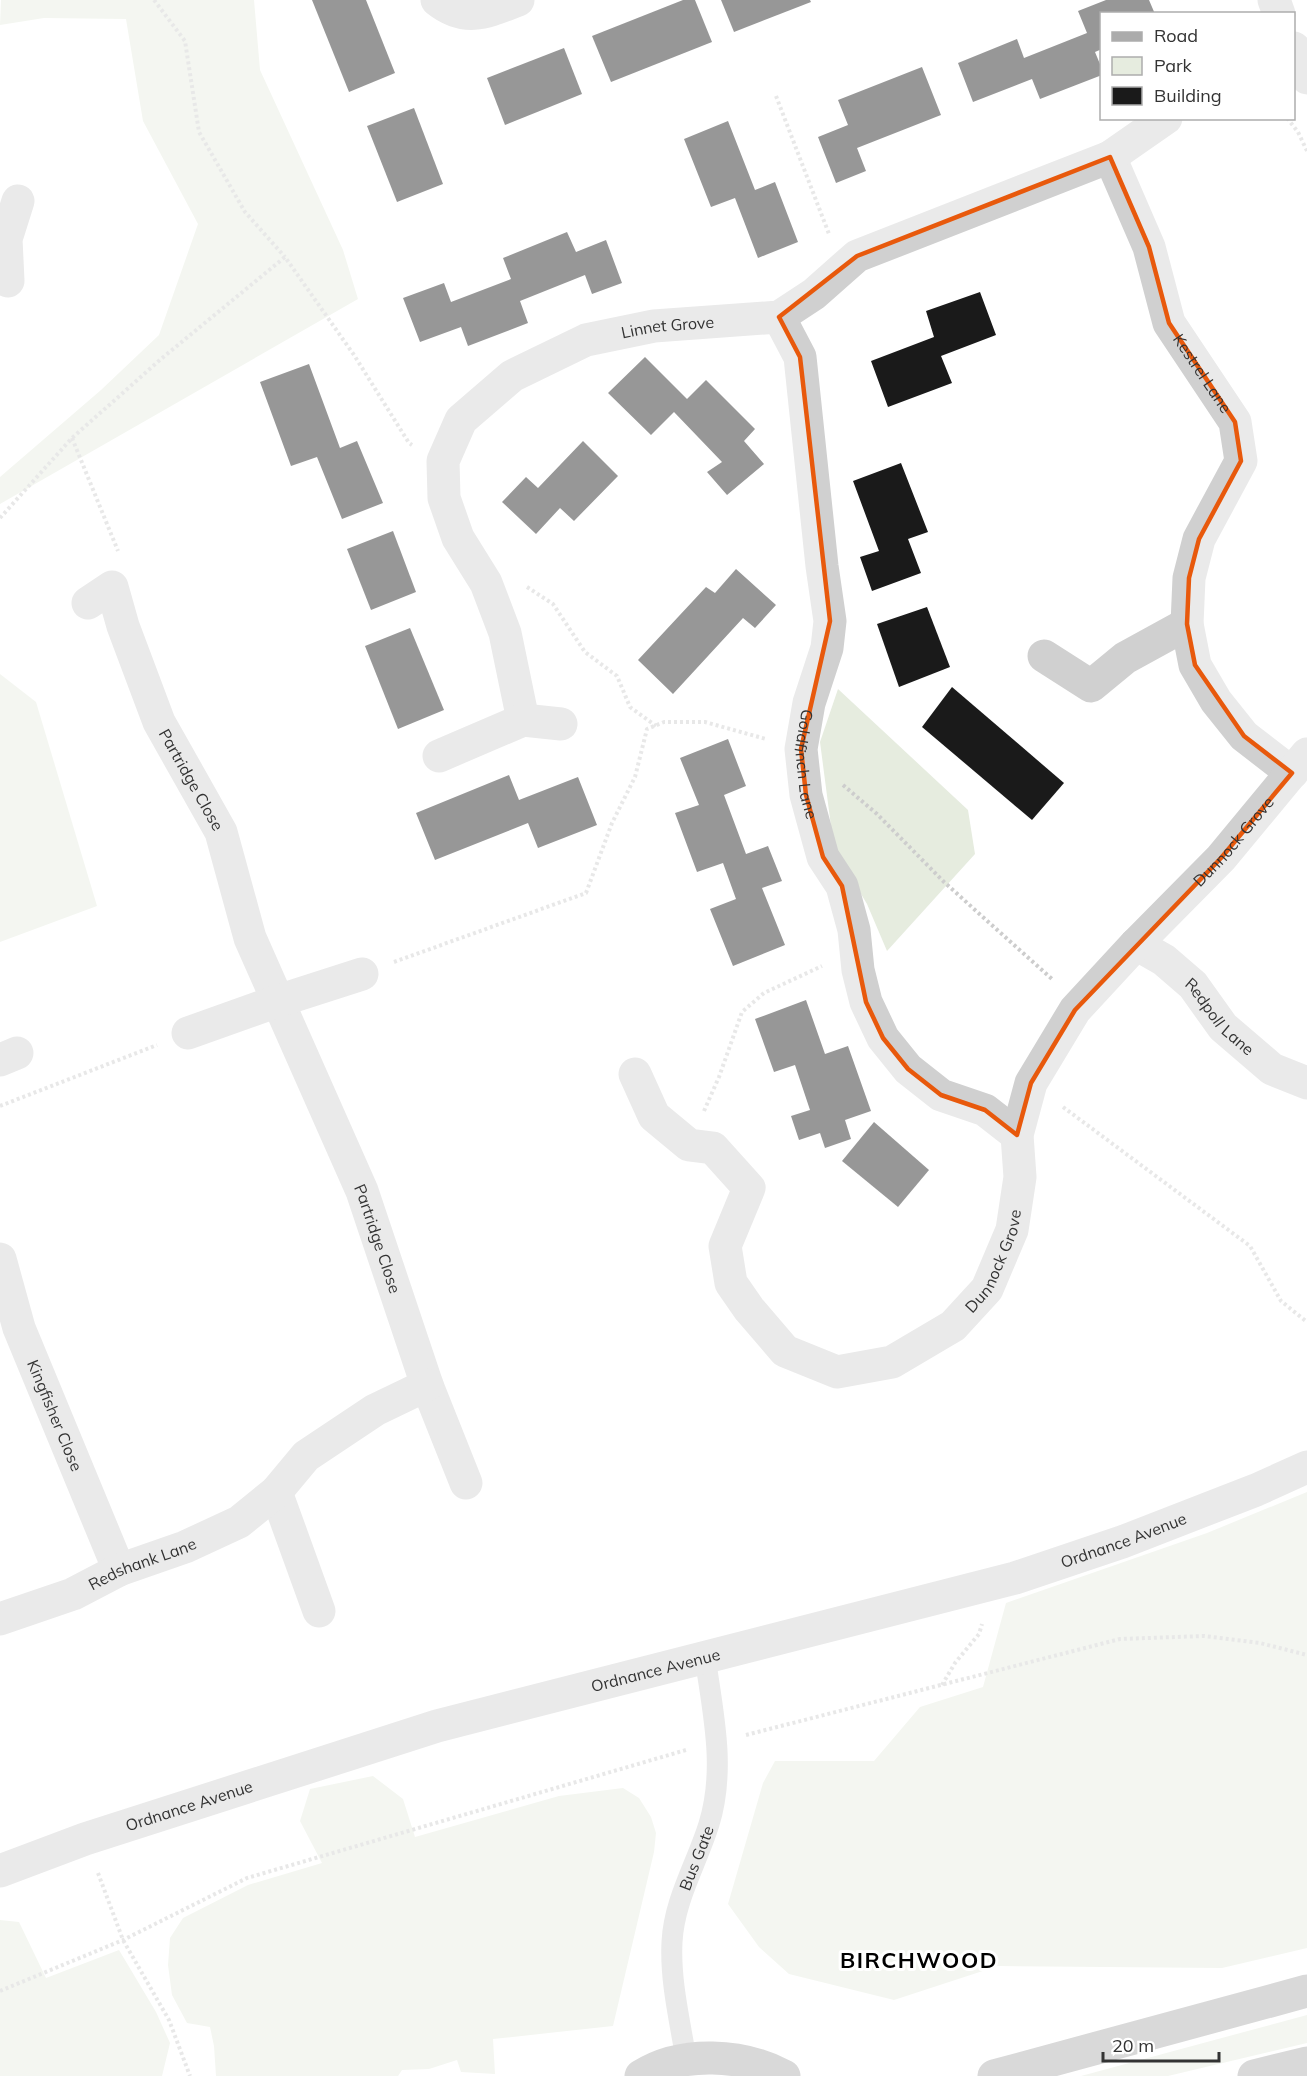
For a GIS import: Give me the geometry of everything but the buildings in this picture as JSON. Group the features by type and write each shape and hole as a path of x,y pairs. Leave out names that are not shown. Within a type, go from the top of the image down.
{"main road":[{"path":"994,2076 1307,1991"},
{"path":"641,2076 686,2059 727,2057 802,2076"},
{"path":"1254,2076 1307,2063"}],"street":[{"path":"436,0 447,8 474,15 518,0"},
{"name":"Linnet Grove","path":"523,720 505,633 486,583 458,538 444,498 443,461 461,420 512,376 586,340 654,326 779,317 814,294 857,256 1110,157 1163,120"},
{"name":"Kestrel Lane","path":"1110,157 1149,248 1169,323 1235,422 1240,451 1241,461 1198,539 1189,578 1187,624 1196,665 1216,701 1244,736 1299,764"},
{"path":"8,281 3,240 18,201"},
{"name":"Goldfinch Lane","path":"779,317 800,357 830,621 826,648 809,702 801,749 806,795 823,857 842,886 854,930 858,970 866,1002 883,1038 908,1069 941,1095 985,1110 1017,1135"},
{"name":"Partridge Close","path":"88,603 112,587 123,626 159,722 221,832 250,938 362,1191 427,1385 466,1483"},
{"path":"1044,656 1091,686 1125,658 1187,624"},
{"path":"439,756 523,720 561,724"},
{"name":"Dunnock Grove","path":"635,1074 654,1116 689,1145 713,1148 749,1188 725,1246 731,1283 749,1309 785,1351 837,1372 892,1362 953,1326 987,1289 1012,1230 1020,1177 1017,1135 1031,1083 1075,1010 1221,858 1299,764"},
{"name":"Redpoll Lane","path":"1136,944 1164,960 1193,985 1223,1027 1272,1069 1307,1083"},
{"path":"188,1033 362,974"},
{"name":"Kingfisher Close","path":"0,1259 19,1328 119,1570"},
{"name":"Redshank Lane","path":"0,1619 73,1594 119,1570 185,1547 238,1522 276,1492 306,1456 375,1410 427,1385"},
{"name":"Ordnance Avenue","path":"2,1864 437,1726 1015,1578 1178,1520 1256,1490 1307,1467"},
{"path":"276,1492 319,1611"}],"lane":[{"name":"Bus Gate","path":"686,2059 673,1973 672,1940 690,1871 709,1824 717,1778 718,1742 705,1657"}],"path":[{"path":"154,0 185,41 199,132 245,212 285,257 354,355 409,443"},
{"path":"776,96 842,269"},
{"path":"1289,120 1298,132 1307,151"},
{"path":"0,518 72,438 161,359 285,257"},
{"path":"72,438 121,559"},
{"path":"527,586 553,604 585,652 617,676 630,707 656,726"},
{"path":"362,974 586,893 612,824 635,777 647,729 664,722 705,722 801,749 877,814 944,882 1031,960"},
{"path":"689,1145 719,1077 742,1012 764,993 856,950"},
{"path":"0,1106 188,1033"},
{"path":"1031,1083 1250,1246 1281,1301 1307,1321"},
{"path":"942,1686 955,1663 980,1634 985,1616"},
{"path":"751,1734 1120,1639 1204,1636 1260,1643 1307,1655"},
{"path":"0,1990 123,1940 247,1878 684,1751"},
{"path":"85,1839 123,1940 169,2020 190,2076"}],"highlighted area":[{"path":"1110,157 1149,247 1169,323 1235,422 1241,461 1199,539 1189,578 1187,624 1195,665 1244,736 1292,773 1221,858 1075,1010 1031,1083 1017,1135 985,1110 941,1095 908,1069 883,1038 866,1002 842,886 823,857 806,795 801,749 830,621 800,357 779,317 857,256"}],"green space":[{"path":"1,0 254,0 260,70 343,250 358,299 0,504 0,477 101,390 159,335 198,224 143,121 126,19 44,18 0,25"},
{"path":"0,674 36,702 97,906 0,942"},
{"path":"838,689 968,810 975,854 887,951 867,904 834,849 820,742"},
{"path":"1307,1492 1307,1948 1222,1968 998,1966 894,2000 789,1974 759,1947 728,1904 763,1783 775,1761 874,1761 920,1707 983,1687 1006,1603 1207,1533"},
{"path":"373,1776 403,1799 415,1837 559,1796 623,1788 639,1798 651,1817 656,1833 654,1852 613,2026 493,2039 495,2074 461,2072 457,2060 429,2069 402,2070 398,2076 216,2076 210,2027 187,2023 172,1995 168,1965 170,1938 183,1918 248,1885 322,1863 300,1821 310,1789"},
{"path":"0,1920 19,1922 46,1978 119,1950 156,2012 170,2043 162,2076 0,2076"},
{"path":"1307,2015 1307,2043 1168,2076 1081,2076"}],"district":[{"name":"BIRCHWOOD","path":"919,1960"}]}
